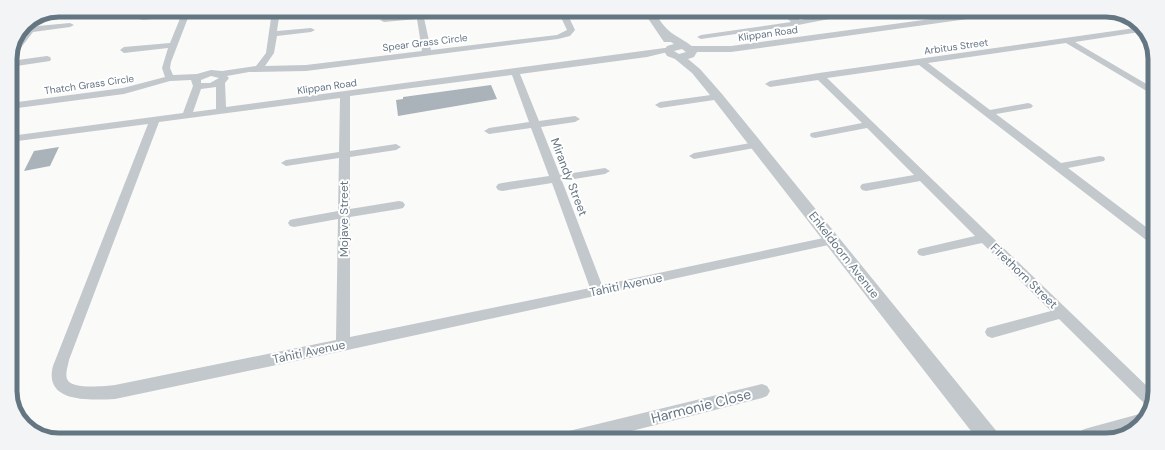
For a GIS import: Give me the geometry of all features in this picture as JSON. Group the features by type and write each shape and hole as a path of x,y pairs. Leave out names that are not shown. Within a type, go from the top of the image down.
{"street":[{"path":"142,18 149,17"},
{"path":"170,78 166,68 184,17"},
{"path":"258,68 268,57 275,17"},
{"path":"384,20 402,17"},
{"path":"421,17 427,53"},
{"name":"Spear Grass Circle","path":"198,81 211,73 221,78 241,70 258,68 285,70 306,68 564,35 571,30 565,17"},
{"path":"652,17 680,52"},
{"path":"791,17 798,23"},
{"path":"701,37 829,17"},
{"name":"Klippan Road","path":"17,138 647,54 727,49 966,17"},
{"path":"20,44 36,24"},
{"path":"31,30 70,25"},
{"path":"272,34 311,30"},
{"name":"Arbitus Street","path":"770,84 1137,30"},
{"path":"1068,41 1148,89"},
{"path":"124,50 173,45"},
{"name":"Enkeldoorn Avenue","path":"680,52 833,240 985,433"},
{"path":"17,63 47,59"},
{"path":"921,62 1148,235"},
{"name":"Mirandy Street","path":"515,71 598,291"},
{"name":"Firethorn Street","path":"819,76 1147,396"},
{"name":"Thatch Grass Circle","path":"17,105 124,91 170,78 198,81"},
{"path":"220,111 221,78"},
{"path":"186,116 198,81"},
{"name":"Mojave Street","path":"343,345 344,94"},
{"path":"660,105 718,97"},
{"path":"987,112 1028,106"},
{"path":"489,131 575,119"},
{"name":"Tahiti Avenue","path":"154,121 66,347 59,374 61,382 68,389 78,393 115,392 343,345 833,240"},
{"path":"815,135 869,125"},
{"path":"694,156 756,145"},
{"path":"286,163 396,147"},
{"path":"1058,167 1100,159"},
{"path":"502,187 605,172"},
{"path":"866,187 922,176"},
{"path":"294,223 399,206"},
{"name":"Firethorn Street","path":"923,252 985,238"},
{"name":"Firethorn Street","path":"992,332 1062,313"},
{"name":"Harmonie Close","path":"593,433 762,391"},
{"path":"1095,433 1134,422"}],"building":[{"path":"491,85 497,99 398,116 396,100 403,99 403,97"},
{"path":"59,147 50,166 24,171 34,151"}]}
